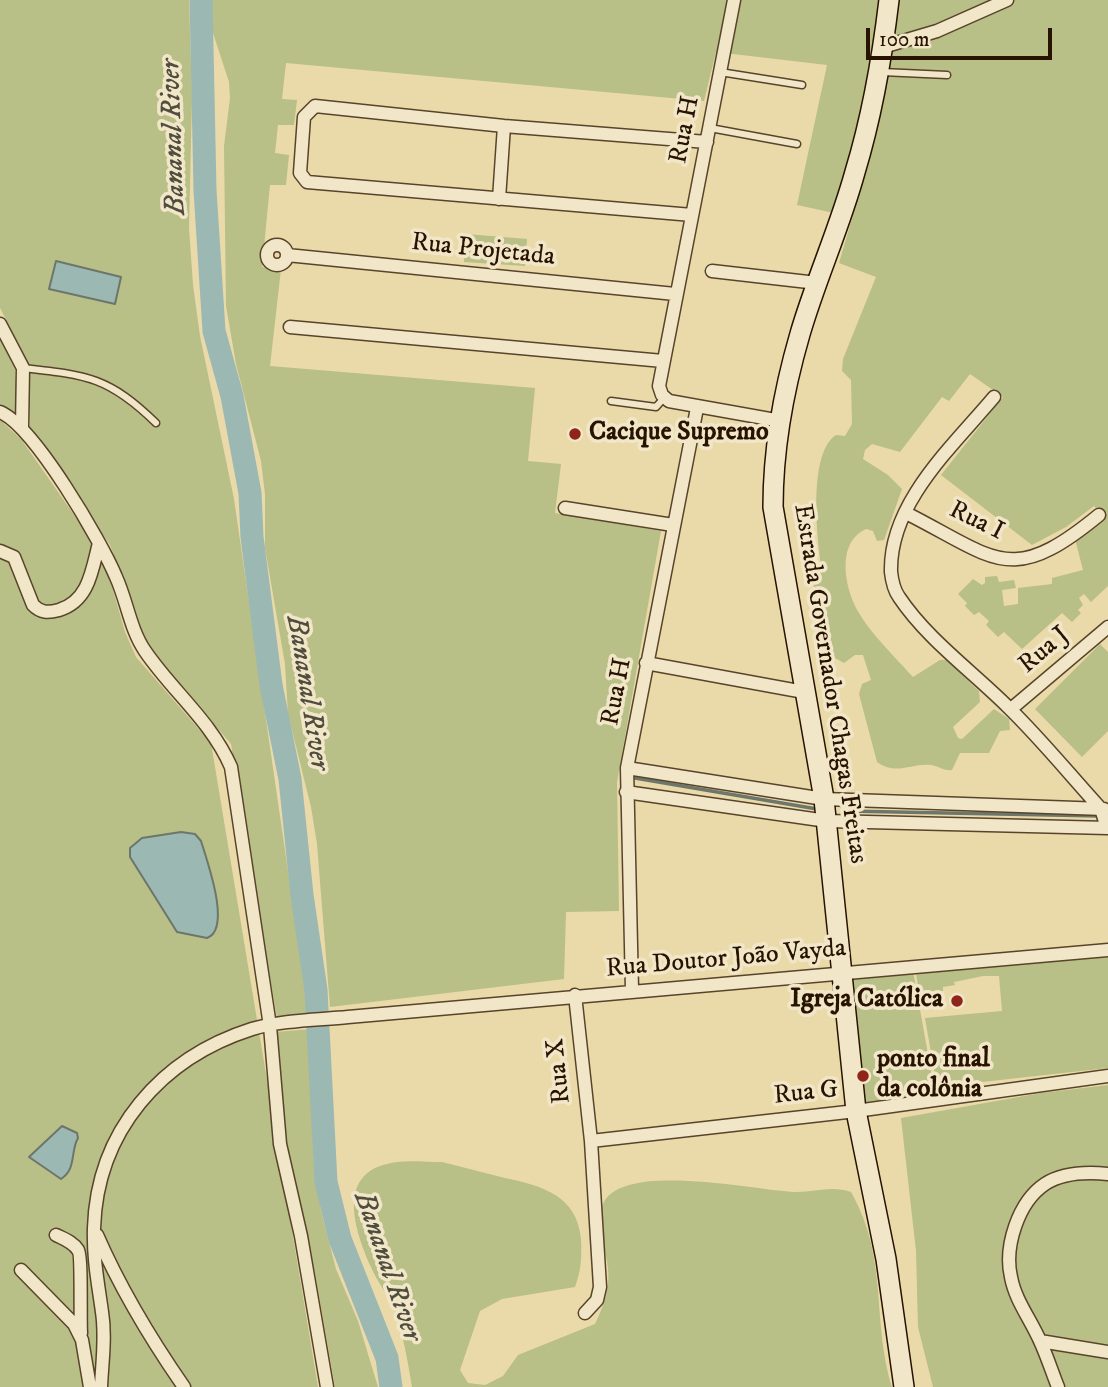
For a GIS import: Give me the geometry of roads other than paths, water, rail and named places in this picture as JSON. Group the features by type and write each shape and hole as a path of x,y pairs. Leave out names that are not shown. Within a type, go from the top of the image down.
{"main road":[{"name":"Estrada Governador Chagas Freitas","path":"889,0 880,72 855,173 799,335 774,462 773,507 824,799 856,1111 886,1259 904,1387"}],"street":[{"name":"Rua H","path":"664,398 659,386 663,361 734,0"},
{"path":"883,47 937,31 1007,0"},
{"path":"692,215 310,182 302,179 300,173 304,121 313,107 707,142"},
{"path":"499,199 504,126"},
{"name":"Rua Projetada","path":"287,254 675,293"},
{"path":"712,271 817,283"},
{"path":"0,324 23,368 22,427"},
{"path":"290,327 663,361"},
{"path":"626,792 827,821 1108,828 1105,809 1011,709 919,621 897,593 892,567 894,546 906,513 929,475 994,397"},
{"path":"664,398 697,408 782,421"},
{"name":"Rua H","path":"632,990 627,768 697,408"},
{"path":"0,412 22,427 99,543 118,580 140,642 213,733 231,767 270,1026 280,1144 304,1248 327,1387"},
{"path":"565,508 673,525"},
{"name":"Rua I","path":"906,513 989,555 1010,561 1049,552 1099,515"},
{"path":"0,551 14,557 39,611 57,611 74,603 89,583 99,543"},
{"name":"Rua J","path":"1011,709 1108,627"},
{"path":"646,663 804,692"},
{"path":"627,768 824,799 1105,809"},
{"name":"Rua Doutor João Vayda","path":"101,1387 104,1331 94,1277 94,1228 98,1188 106,1157 140,1102 155,1086 191,1060 238,1035 270,1026 348,1017 1108,950"},
{"name":"Rua X","path":"575,995 591,1141 600,1287 597,1300 585,1313"},
{"name":"Rua G","path":"591,1141 856,1111 1108,1076"},
{"path":"1058,1387 1040,1341 1013,1288 1009,1270 1016,1227 1036,1191 1062,1177 1108,1174"},
{"path":"94,1228 126,1297 184,1387"},
{"path":"56,1235 76,1247 81,1258 78,1298 90,1387"},
{"path":"21,1270 69,1317 82,1340"},
{"path":"1040,1341 1108,1352"}],"lane":[{"path":"720,72 802,85"},
{"path":"880,72 947,75"},
{"path":"710,128 797,144"},
{"path":"23,368 56,372 114,387 156,423"},
{"path":"611,401 656,407 664,398"}],"water":[{"path":"56,261 121,277 115,304 49,289"},
{"path":"181,832 195,834 201,841 216,894 217,922 214,932 207,938 177,932 130,857 130,848 142,838"},
{"path":"62,1126 77,1133 78,1138 69,1170 61,1179 29,1157"}],"waterway":[{"name":"Bananal River","path":"201,0 205,190 214,331 232,396 250,493 252,537 271,685 290,779 302,895 316,990 326,1182 340,1239 387,1358 391,1387"},
{"path":"629,777 817,809"},
{"path":"845,811 1101,816"}],"place":[{"name":"Cacique Supremo","path":"575,434"},
{"name":"Igreja Católica","path":"957,1001"},
{"name":"ponto final da colônia","path":"863,1076"}]}
